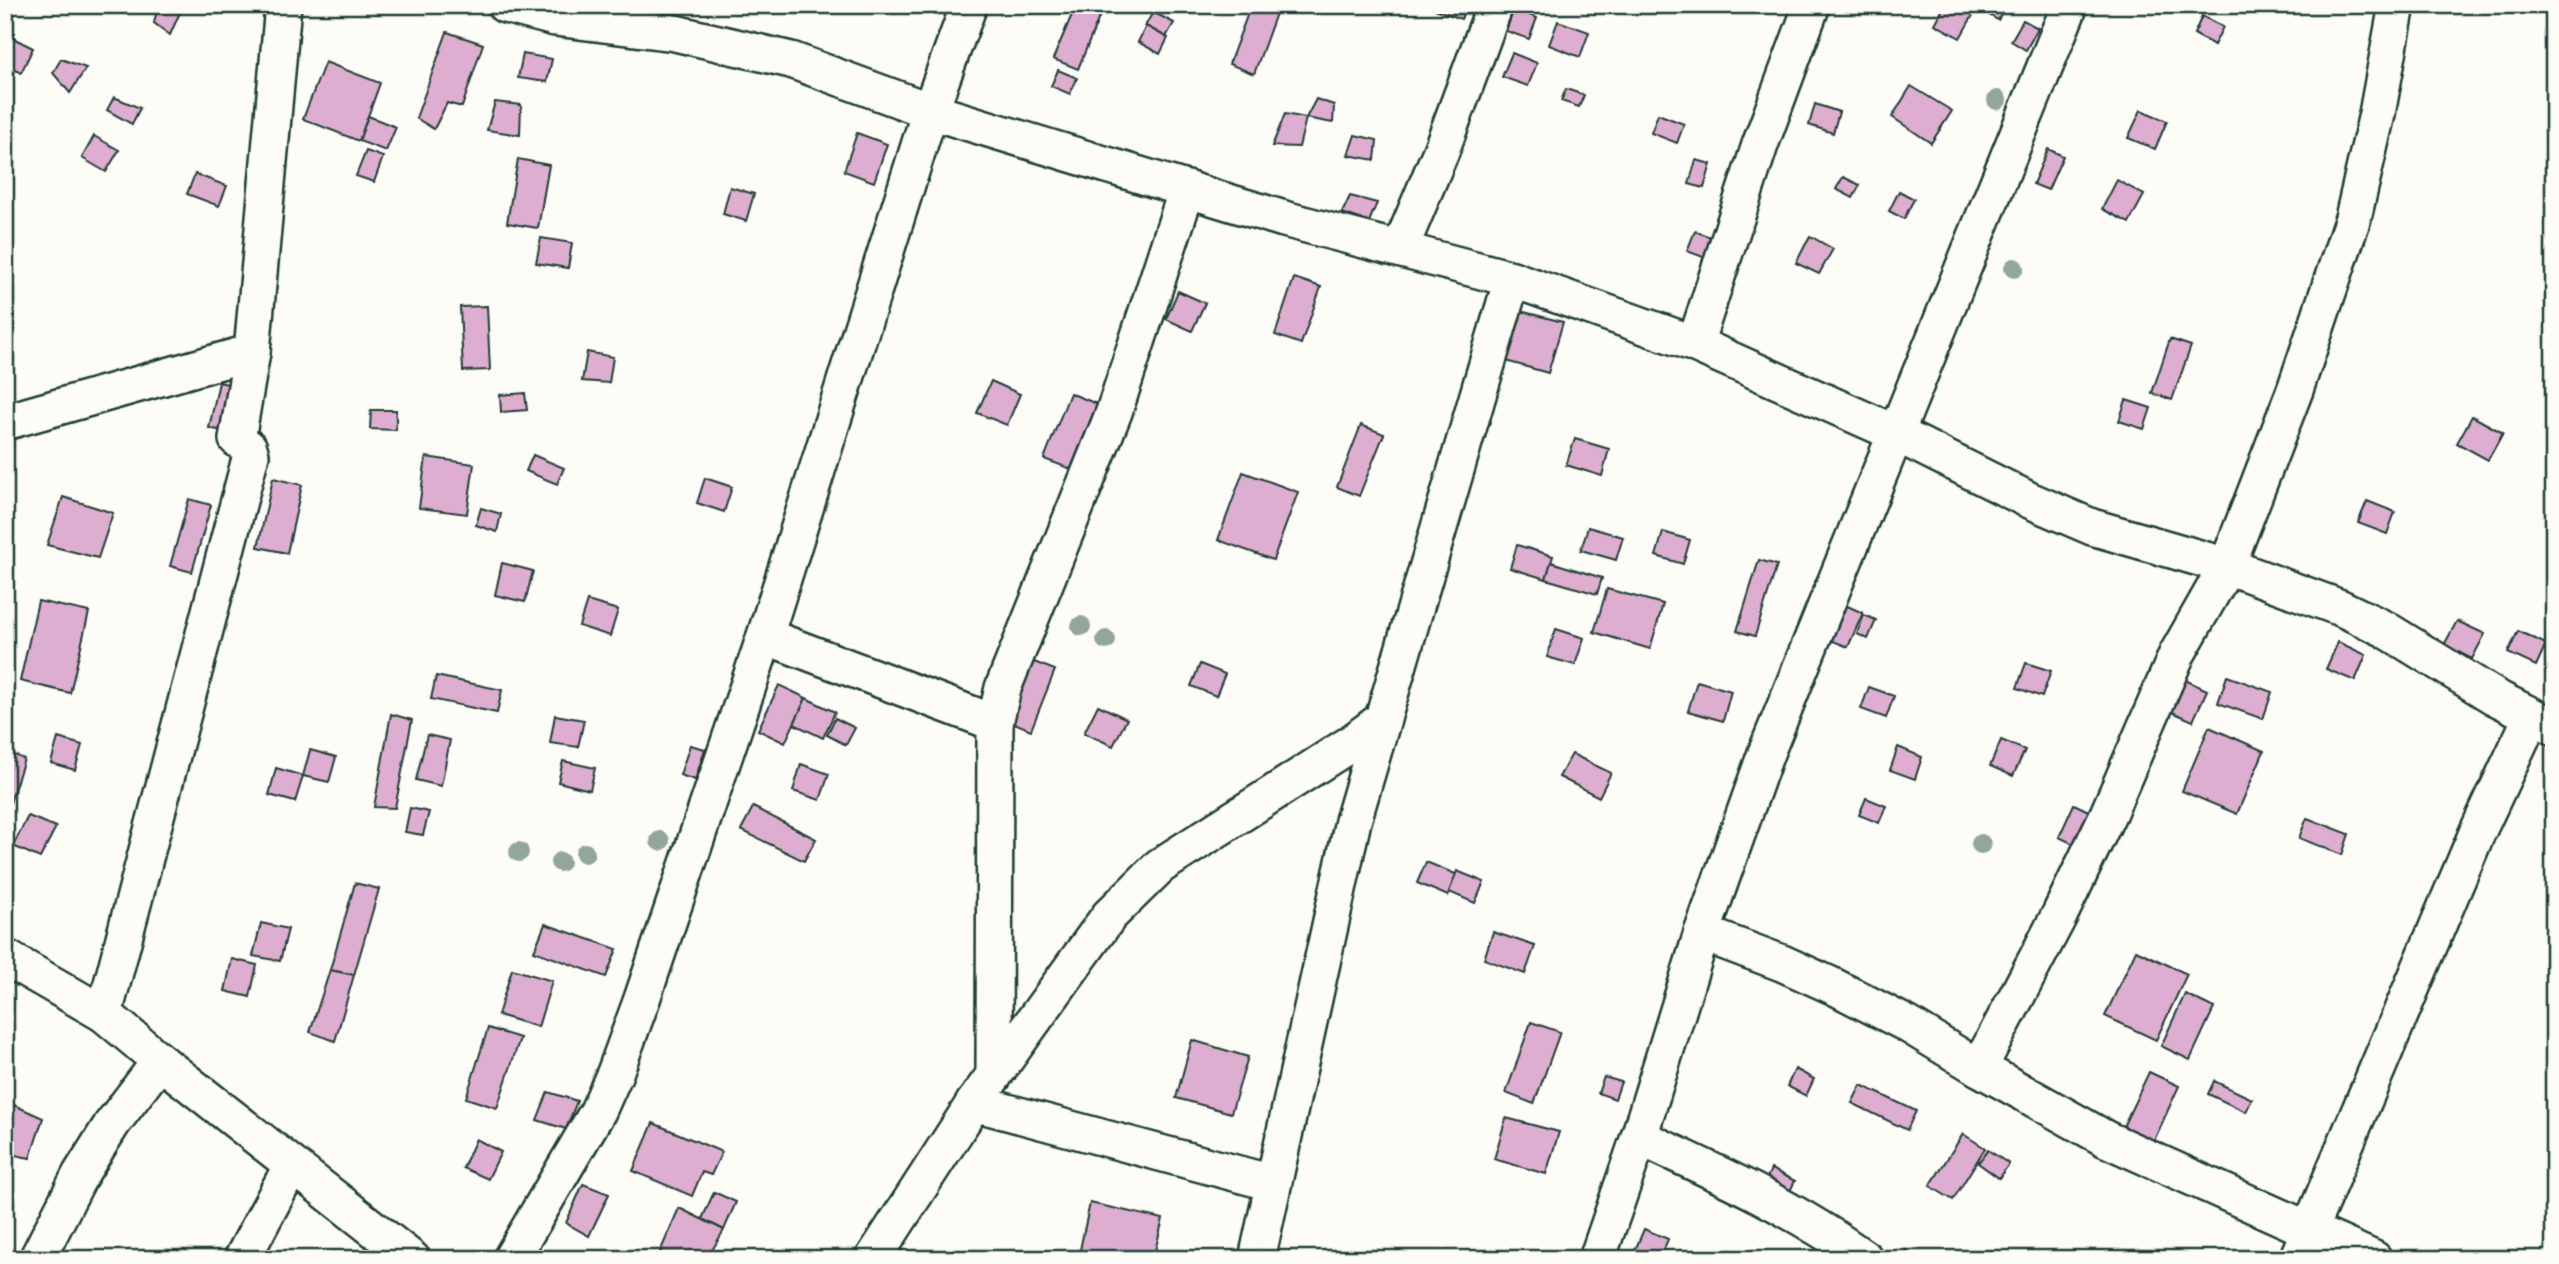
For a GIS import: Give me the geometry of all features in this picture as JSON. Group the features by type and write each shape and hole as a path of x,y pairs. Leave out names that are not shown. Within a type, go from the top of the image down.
{"street":[{"path":"104,1014 251,455 249,448 237,439 252,352 283,5"},
{"path":"505,5 558,11 675,33 792,60 930,111 1283,219 1512,279 1695,344 1895,433 2027,499 2092,527 2227,566 2341,608 2385,629 2542,722 2477,833 2304,1244"},
{"path":"511,1259 598,1111 615,1073 765,636 930,111 969,5"},
{"path":"1400,249 1441,151 1495,5"},
{"path":"1695,344 1760,145 1812,5"},
{"path":"1598,1259 1702,933 1766,753 2070,5"},
{"path":"1979,1068 2060,914 2108,814 2176,654 2227,566 2295,390 2353,218 2398,5"},
{"path":"984,1089 995,723 1003,688 1114,412 1187,189"},
{"path":"1257,1259 1353,821 1512,279"},
{"path":"5,422 252,352"},
{"path":"765,636 995,723"},
{"path":"873,1259 984,1089 1109,916 1160,866 1350,744 1383,719"},
{"path":"1702,933 1782,963 1907,1024 1979,1068 2304,1244 2374,1259"},
{"path":"5,957 104,1014 412,1259"},
{"path":"37,1259 80,1175 112,1124 160,1061"},
{"path":"984,1089 1272,1184"},
{"path":"1639,1137 1738,1182 1801,1217 1865,1259"},
{"path":"242,1259 292,1165"}],"building":[{"path":"158,5 169,5 181,10 170,35 154,23"},
{"path":"1076,5 1100,15 1078,69 1053,59"},
{"path":"1251,5 1279,5 1254,74 1229,64"},
{"path":"1433,5 1467,5 1461,19 1432,8"},
{"path":"1945,5 2006,5 1998,20 1977,8 1960,38 1935,24"},
{"path":"1514,9 1537,18 1529,39 1506,31"},
{"path":"1153,12 1174,23 1166,37 1145,26"},
{"path":"2202,16 2223,27 2214,45 2194,34"},
{"path":"2023,20 2038,28 2026,50 2011,41"},
{"path":"1558,21 1589,32 1580,57 1549,45"},
{"path":"1146,26 1168,38 1160,54 1138,42"},
{"path":"447,32 483,44 462,107 447,103 434,129 416,118"},
{"path":"5,34 33,48 21,73 5,65"},
{"path":"1512,53 1537,63 1528,86 1502,77"},
{"path":"523,54 552,59 547,82 518,78"},
{"path":"61,59 86,68 70,93 53,73"},
{"path":"325,62 380,83 359,141 303,119"},
{"path":"1058,70 1077,78 1070,94 1051,86"},
{"path":"1911,86 1952,111 1931,143 1892,117"},
{"path":"1566,89 1584,95 1579,107 1561,101"},
{"path":"114,97 140,108 132,124 107,110"},
{"path":"1316,99 1334,105 1333,123 1306,118"},
{"path":"495,102 521,105 520,135 487,130"},
{"path":"1815,104 1839,112 1833,133 1809,125"},
{"path":"2141,110 2167,121 2155,149 2128,138"},
{"path":"1285,114 1306,118 1299,147 1272,146"},
{"path":"1658,114 1684,124 1677,143 1651,133"},
{"path":"368,116 396,127 386,151 359,141"},
{"path":"857,133 887,144 874,182 844,171"},
{"path":"1355,135 1377,140 1375,160 1348,155"},
{"path":"94,136 119,150 106,172 82,158"},
{"path":"2048,149 2063,156 2048,190 2033,184"},
{"path":"366,151 383,157 374,182 356,176"},
{"path":"518,159 549,165 538,228 507,223"},
{"path":"1696,160 1711,164 1704,188 1689,184"},
{"path":"195,174 227,186 219,206 187,194"},
{"path":"1843,177 1860,185 1853,198 1836,189"},
{"path":"2117,180 2144,195 2129,223 2102,209"},
{"path":"730,187 754,194 746,221 723,214"},
{"path":"1899,191 1914,199 1904,219 1889,211"},
{"path":"1350,196 1377,203 1369,222 1342,213"},
{"path":"1695,231 1718,240 1711,260 1687,251"},
{"path":"1810,236 1833,249 1819,274 1796,263"},
{"path":"541,238 572,243 568,268 536,263"},
{"path":"1294,278 1321,287 1301,344 1275,335"},
{"path":"1178,291 1205,303 1192,331 1166,319"},
{"path":"487,306 490,370 463,371 460,307"},
{"path":"1520,311 1563,322 1548,373 1506,361"},
{"path":"2170,339 2191,346 2172,400 2152,393"},
{"path":"587,352 613,357 609,383 582,381"},
{"path":"991,381 1020,394 1007,425 977,413"},
{"path":"219,382 246,388 236,434 209,428"},
{"path":"525,393 527,410 501,412 500,395"},
{"path":"1070,393 1097,404 1071,469 1044,459"},
{"path":"2126,400 2151,408 2144,429 2119,421"},
{"path":"371,410 396,410 396,430 370,429"},
{"path":"2472,416 2503,433 2488,460 2457,443"},
{"path":"1361,425 1384,434 1359,496 1337,487"},
{"path":"1575,439 1609,449 1602,476 1566,465"},
{"path":"533,455 564,468 557,484 526,471"},
{"path":"426,457 474,464 467,514 419,508"},
{"path":"1243,472 1298,492 1273,560 1218,540"},
{"path":"273,478 302,485 287,553 258,547"},
{"path":"705,478 732,487 724,512 697,503"},
{"path":"63,497 113,513 98,558 47,545"},
{"path":"189,499 211,505 192,572 170,566"},
{"path":"2367,501 2395,512 2387,534 2358,523"},
{"path":"481,508 501,514 497,532 476,525"},
{"path":"1588,527 1623,537 1616,560 1581,550"},
{"path":"1663,532 1690,540 1683,564 1656,556"},
{"path":"1517,545 1553,556 1546,579 1510,568"},
{"path":"1759,560 1777,565 1755,636 1737,631"},
{"path":"1551,562 1602,578 1597,594 1546,579"},
{"path":"502,563 533,571 525,602 495,595"},
{"path":"1607,589 1663,604 1650,649 1594,632"},
{"path":"38,601 89,612 70,693 20,681"},
{"path":"587,601 618,610 610,636 579,626"},
{"path":"1843,604 1863,613 1848,647 1828,639"},
{"path":"1864,615 1876,620 1868,639 1857,634"},
{"path":"2457,621 2485,634 2472,659 2444,645"},
{"path":"1556,629 1584,638 1575,665 1547,657"},
{"path":"2518,631 2546,644 2536,666 2508,653"},
{"path":"2338,642 2366,655 2355,681 2326,669"},
{"path":"1026,659 1055,670 1031,730 1002,718"},
{"path":"2026,663 2051,671 2042,697 2017,688"},
{"path":"1200,664 1225,674 1216,696 1191,686"},
{"path":"436,676 502,690 497,713 431,699"},
{"path":"2227,676 2272,692 2263,719 2218,703"},
{"path":"2185,680 2207,690 2193,721 2172,712"},
{"path":"1697,681 1731,691 1723,721 1688,711"},
{"path":"779,685 806,698 785,743 758,730"},
{"path":"1869,687 1894,696 1886,718 1861,709"},
{"path":"806,698 835,712 823,738 794,724"},
{"path":"1098,705 1127,719 1113,746 1084,733"},
{"path":"391,714 412,720 395,808 374,807"},
{"path":"555,715 584,720 578,747 550,743"},
{"path":"835,718 855,728 846,745 827,735"},
{"path":"2209,727 2264,751 2237,814 2182,791"},
{"path":"427,735 450,740 441,786 416,780"},
{"path":"58,738 82,745 75,770 51,763"},
{"path":"2001,740 2025,750 2013,776 1990,766"},
{"path":"690,745 705,749 695,780 680,775"},
{"path":"1898,747 1922,757 1915,779 1890,770"},
{"path":"310,750 336,757 329,782 303,776"},
{"path":"5,751 24,759 8,809 5,808"},
{"path":"1572,754 1611,773 1599,797 1559,777"},
{"path":"563,761 595,768 590,790 558,782"},
{"path":"801,764 829,774 820,800 793,791"},
{"path":"276,768 303,776 295,802 269,795"},
{"path":"1866,798 1886,806 1879,823 1859,815"},
{"path":"2074,804 2097,815 2082,848 2059,837"},
{"path":"753,807 816,839 804,861 741,830"},
{"path":"410,808 429,812 423,835 405,832"},
{"path":"28,816 56,827 40,858 13,846"},
{"path":"2307,818 2349,834 2342,855 2299,838"},
{"path":"1426,862 1458,875 1448,896 1417,883"},
{"path":"1457,871 1484,882 1475,903 1449,892"},
{"path":"355,883 379,889 354,975 330,970"},
{"path":"261,923 288,929 280,961 253,956"},
{"path":"545,924 617,949 606,977 534,951"},
{"path":"1493,932 1535,946 1525,974 1484,959"},
{"path":"2136,950 2187,974 2156,1040 2105,1016"},
{"path":"232,959 257,965 250,997 225,991"},
{"path":"512,969 552,981 538,1027 498,1015"},
{"path":"330,970 354,975 335,1041 310,1032"},
{"path":"2185,994 2214,1008 2190,1060 2161,1046"},
{"path":"2554,1015 2554,1037 2545,1032"},
{"path":"1531,1022 1560,1032 1534,1104 1506,1093"},
{"path":"488,1028 520,1038 497,1108 466,1098"},
{"path":"1192,1040 1248,1057 1231,1113 1176,1098"},
{"path":"1795,1069 1814,1079 1806,1096 1787,1086"},
{"path":"2149,1072 2179,1086 2152,1145 2121,1131"},
{"path":"1604,1077 1621,1082 1615,1099 1598,1093"},
{"path":"2214,1081 2252,1099 2246,1112 2208,1094"},
{"path":"1861,1085 1916,1111 1907,1130 1852,1103"},
{"path":"548,1092 577,1101 566,1129 537,1120"},
{"path":"5,1101 43,1118 30,1158 5,1153"},
{"path":"1506,1118 1559,1132 1546,1174 1494,1159"},
{"path":"653,1123 722,1152 711,1175 702,1172 692,1196 633,1171"},
{"path":"1963,1134 1985,1148 1953,1200 1930,1186"},
{"path":"476,1139 501,1152 488,1179 463,1168"},
{"path":"1988,1150 2009,1164 1999,1178 1978,1163"},
{"path":"1771,1169 1795,1181 1786,1199 1763,1187"},
{"path":"583,1184 609,1194 589,1236 566,1223"},
{"path":"714,1192 736,1202 724,1230 702,1219"},
{"path":"1090,1203 1163,1219 1153,1259 1078,1259"},
{"path":"679,1208 724,1230 707,1259 672,1259 660,1252"},
{"path":"1644,1229 1668,1239 1660,1259 1642,1259 1633,1255"},
{"path":"1906,1250 1921,1259 1900,1259"}]}
